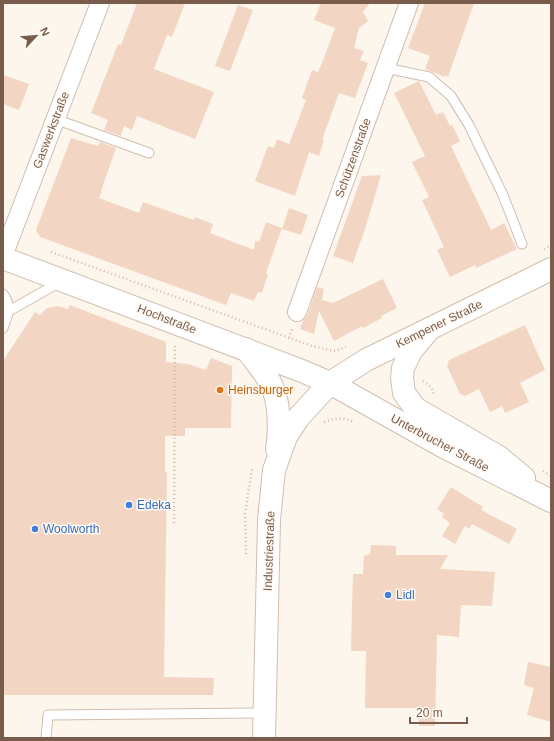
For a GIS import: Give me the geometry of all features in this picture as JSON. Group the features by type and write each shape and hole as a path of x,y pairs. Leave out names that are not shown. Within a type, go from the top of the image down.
{"street":[{"name":"Gaswerkstraße","path":"3,257 100,3"},
{"name":"Schützenstraße","path":"297,312 409,3"},
{"name":"Hochstraße","path":"3,257 176,322 330,383"},
{"name":"Kempener Straße","path":"330,383 366,360 431,328 545,260"},
{"path":"431,328 411,351 403,368 402,378 404,393 415,408 499,457 551,500"},
{"path":"246,349 270,383 277,404 280,422 274,470"},
{"name":"Unterbrucher Straße","path":"330,383 444,447 551,500"},
{"name":"Industriestraße","path":"264,738 269,520 274,470 286,438 294,424 330,383"}],"lane":[{"path":"386,68 429,77 451,96 469,125 503,195 522,244"},
{"path":"55,119 150,153"},
{"path":"9,311 64,280"},
{"path":"3,294 7,299 9,311 3,328"},
{"path":"46,738 48,715 264,713"}],"path":[{"path":"545,260 551,245"},
{"path":"47,251 312,346 335,351 348,346"},
{"path":"174,522 176,322"},
{"path":"318,424 331,419 344,418 361,425 371,406"}],"building":[{"path":"137,3 185,3 172,37 167,35 154,69 214,92 195,139 137,116 132,130 124,126 121,136 104,130 108,120 91,113 118,44 121,45"},
{"path":"321,3 370,3 363,12 368,21 359,28 354,48 364,51 360,60 368,63 355,98 339,93 322,140 324,140 319,156 309,152 295,196 255,181 268,146 274,148 277,139 289,144 306,100 302,98 312,70 318,72 324,58 335,28 314,20"},
{"path":"425,3 474,3 448,77 425,69 430,56 408,48"},
{"path":"238,5 253,10 230,71 215,66"},
{"path":"3,75 29,84 19,110 3,104"},
{"path":"419,81 436,115 443,112 460,141 451,146 491,230 504,223 517,249 476,268 475,265 450,277 437,250 444,247 422,200 429,197 412,162 425,156 394,93"},
{"path":"71,138 98,146 100,142 116,148 99,198 139,213 143,202 194,220 195,217 213,224 210,233 254,250 255,241 259,242 266,222 282,228 266,273 268,274 262,293 258,292 254,301 231,293 226,305 40,237 36,230"},
{"path":"381,175 353,263 333,256 362,176"},
{"path":"289,208 308,215 301,235 282,229"},
{"path":"383,279 397,308 381,316 382,318 363,328 362,326 334,341 319,311 314,334 300,329 307,316 317,287 324,289 322,300 333,303"},
{"path":"70,305 166,342 166,362 188,364 206,370 211,358 232,366 231,428 185,428 185,436 165,436 165,472 167,473 164,677 214,678 213,695 3,695 3,361 35,312 40,315 47,308 58,306 68,309"},
{"path":"525,325 545,370 520,383 529,402 505,413 502,406 490,412 479,389 465,396 460,394 447,366 449,360"},
{"path":"451,487 483,507 481,510 517,529 509,544 472,524 469,529 465,526 455,544 442,536 450,523 442,517 444,514 437,509"},
{"path":"371,545 396,546 396,555 448,555 440,569 495,572 492,606 461,605 459,637 437,635 435,726 419,726 419,708 365,708 366,651 351,651 353,574 363,574 364,556 370,554"},
{"path":"528,662 551,667 551,722 527,715 534,688 524,685"}],"place":[{"name":"Heinsburger","path":"220,390"},
{"name":"Edeka","path":"129,505"},
{"name":"Woolworth","path":"35,529"},
{"name":"Lidl","path":"388,595"}]}
